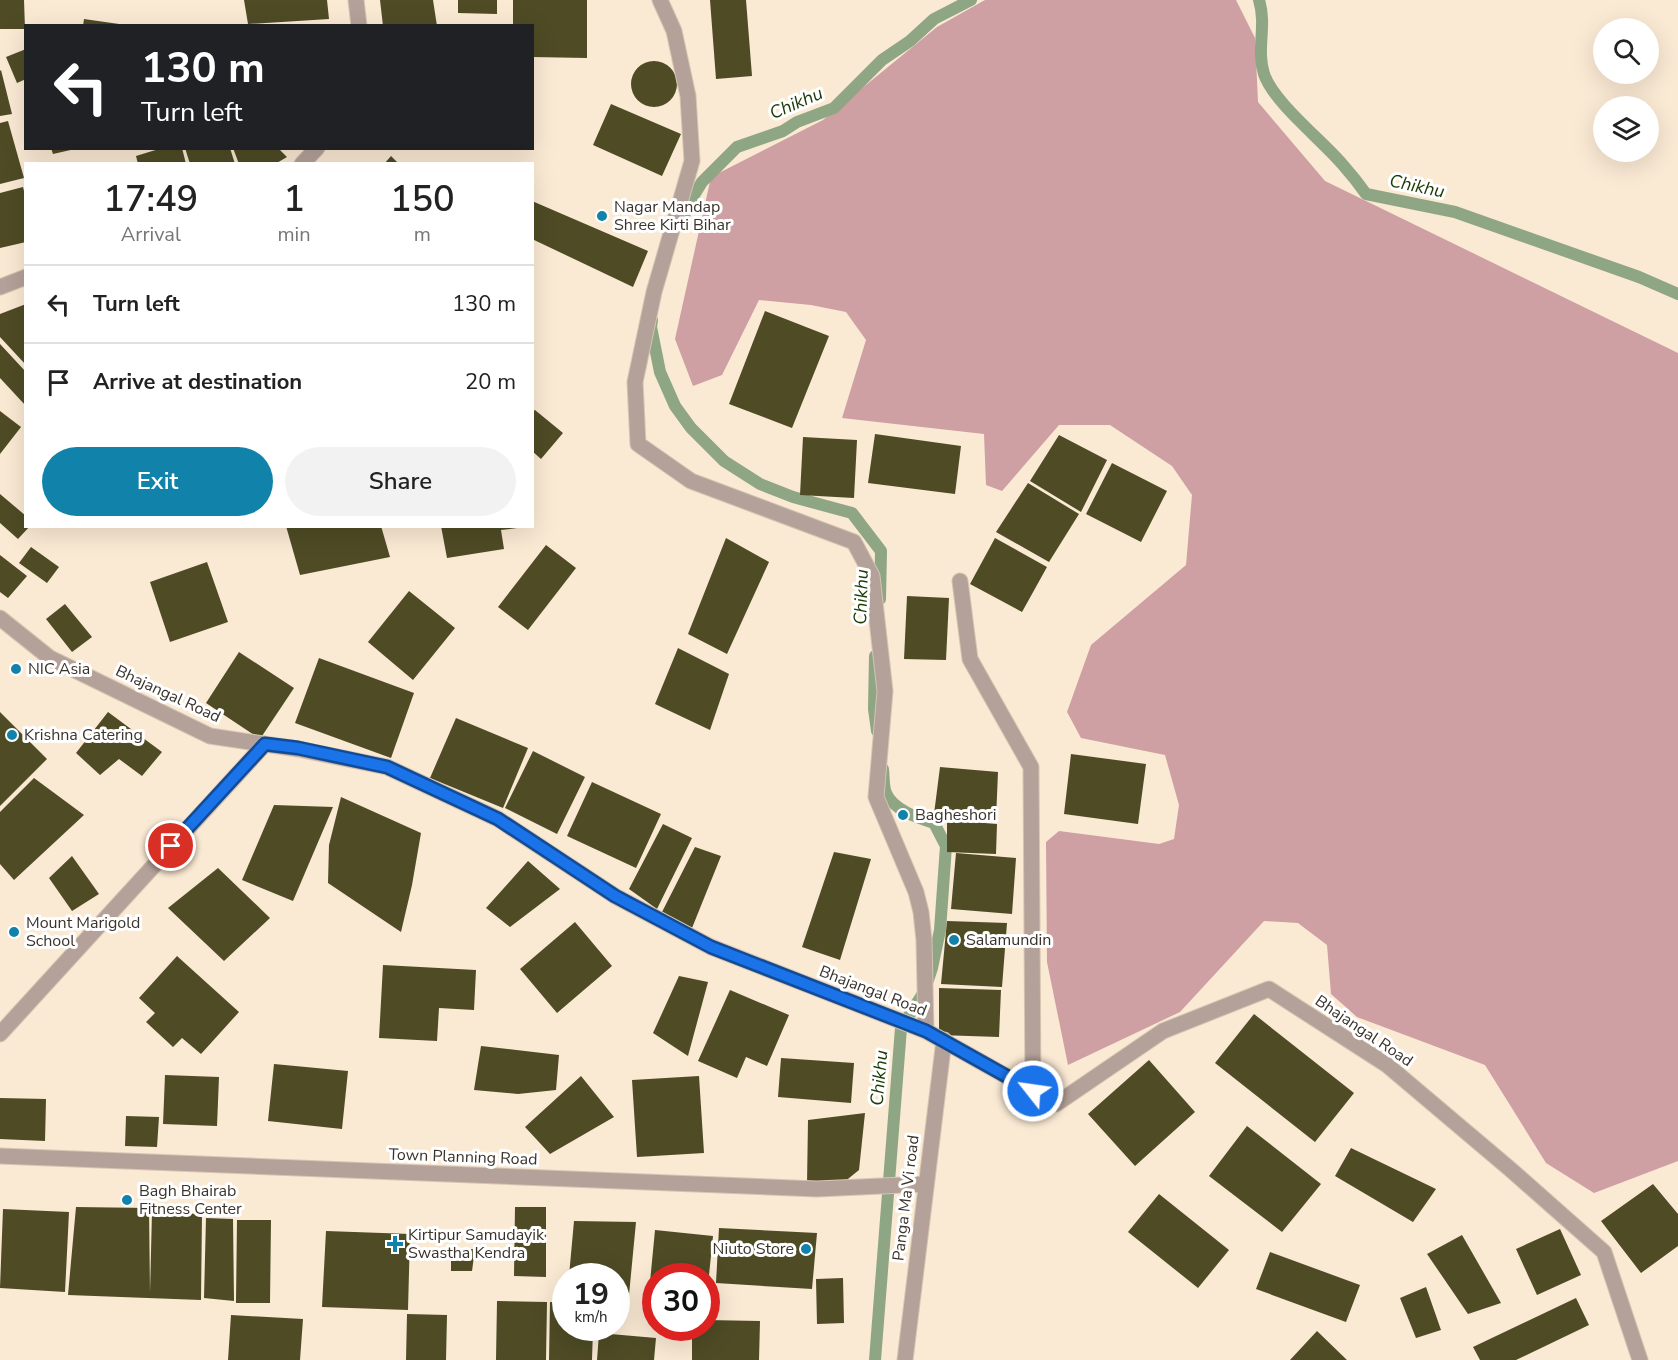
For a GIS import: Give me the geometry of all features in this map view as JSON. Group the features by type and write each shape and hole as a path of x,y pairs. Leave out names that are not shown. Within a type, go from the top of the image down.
{"street":[{"path":"356,0 359,24"},
{"path":"660,0 674,31 688,96 692,161 654,292 635,382 638,444 691,481 854,542 872,576 885,691 876,797 916,892 921,912 924,940 926,1031"},
{"path":"304,162 315,150"},
{"path":"0,287 24,279"},
{"path":"960,581 970,659 1031,767 1033,1091"},
{"name":"Bhajangal Road","path":"0,618 50,658 210,736 298,748 387,767 498,819 615,896 711,947 926,1031 1056,1104 1163,1031 1269,989 1387,1065 1604,1252 1640,1360"},
{"path":"0,1034 265,744"},
{"name":"Panga Ma Vi road","path":"905,1360 944,1040"},
{"name":"Town Planning Road","path":"0,1156 817,1189 925,1184"}],"shaded area":[{"path":"985,0 1236,0 1255,38 1258,102 1325,181 1678,353 1678,1161 1594,1193 1546,1163 1485,1065 1357,1017 1331,994 1327,945 1298,923 1264,921 1180,1012 1068,1065 1047,962 1046,842 1059,831 1159,844 1174,839 1179,805 1165,755 1081,738 1067,712 1091,645 1186,565 1192,495 1172,466 1110,425 1059,425 1002,491 986,485 984,434 842,418 866,340 846,312 811,305 759,300 722,375 693,386 675,339 711,177 823,120 937,27"}],"building":[{"path":"0,0 24,0 24,29 0,29"},
{"path":"244,0 327,0 329,19 248,24"},
{"path":"380,0 433,0 437,24 383,24"},
{"path":"458,0 497,0 497,14 458,13"},
{"path":"513,0 587,0 587,58 534,57 534,24 513,24"},
{"path":"710,0 746,0 752,76 716,79"},
{"path":"84,19 119,24 83,24"},
{"path":"24,50 24,80 17,83 6,57"},
{"path":"654,61 670,68 677,84 670,100 654,107 638,100 631,84 638,68"},
{"path":"0,71 12,114 0,116"},
{"path":"611,104 681,134 662,176 593,145"},
{"path":"8,121 24,178 0,184 0,123"},
{"path":"52,150 71,150 53,154"},
{"path":"156,150 182,150 186,162 138,162 136,156"},
{"path":"186,150 231,150 234,162 189,162"},
{"path":"234,150 280,150 287,157 278,162 238,162"},
{"path":"391,156 397,162 386,162"},
{"path":"23,187 24,191 24,242 0,248 0,193"},
{"path":"534,202 648,251 633,287 534,240"},
{"path":"24,305 24,363 0,337 0,314"},
{"path":"765,311 829,336 792,428 729,404"},
{"path":"0,344 24,370 24,404 0,378"},
{"path":"0,411 21,427 0,454"},
{"path":"534,411 563,433 541,459 534,453"},
{"path":"875,434 961,446 955,494 868,483"},
{"path":"1059,435 1107,460 1081,512 1030,481"},
{"path":"803,437 857,440 854,498 800,495"},
{"path":"1112,463 1167,491 1141,542 1086,514"},
{"path":"1028,483 1079,514 1049,562 996,532"},
{"path":"0,494 24,514 24,528 28,528 18,539 0,523"},
{"path":"287,528 382,528 390,557 300,575"},
{"path":"441,528 517,528 501,530 504,549 447,558"},
{"path":"726,538 769,562 727,654 688,634"},
{"path":"995,538 1047,567 1022,612 970,584"},
{"path":"546,545 576,568 528,630 498,607"},
{"path":"31,547 59,567 47,583 19,563"},
{"path":"0,555 27,576 8,598 0,592"},
{"path":"207,562 228,622 170,642 150,582"},
{"path":"409,591 455,628 413,680 368,642"},
{"path":"907,596 949,598 946,660 904,659"},
{"path":"65,604 92,637 72,652 46,619"},
{"path":"678,648 729,674 710,730 655,704"},
{"path":"239,652 294,688 260,739 206,703"},
{"path":"319,658 414,693 391,758 295,723"},
{"name":"Krishna Catering","path":"0,712 47,759 0,806"},
{"path":"108,712 162,752 142,776 119,759 100,775 76,753"},
{"path":"456,718 528,748 503,808 430,778"},
{"path":"533,751 585,777 557,834 505,808"},
{"path":"1071,754 1146,764 1138,824 1064,814"},
{"path":"940,767 998,772 996,819 934,814"},
{"path":"34,778 84,815 14,880 0,864 0,812"},
{"path":"592,782 661,814 636,868 567,836"},
{"path":"341,797 421,833 401,932 328,883 329,845"},
{"path":"274,805 333,807 293,901 242,880"},
{"path":"947,820 997,824 996,854 947,852"},
{"path":"663,824 692,838 657,909 629,889"},
{"path":"695,847 721,856 692,928 662,912"},
{"path":"834,852 871,859 840,960 802,947"},
{"path":"956,853 1016,858 1012,914 951,909"},
{"path":"72,856 99,894 72,911 49,878"},
{"path":"528,861 560,889 510,927 486,908"},
{"path":"218,868 270,918 224,961 168,908"},
{"path":"947,921 1007,923 1002,987 941,984"},
{"path":"575,922 612,966 557,1013 520,969"},
{"path":"177,956 239,1012 201,1054 182,1038 173,1047 146,1022 155,1013 139,998"},
{"path":"383,965 476,970 474,1010 439,1008 437,1041 379,1038"},
{"path":"679,976 708,982 688,1056 653,1033"},
{"path":"939,988 1001,990 999,1037 939,1035"},
{"path":"730,990 789,1015 767,1066 746,1057 737,1078 698,1061"},
{"path":"1254,1014 1354,1093 1315,1142 1215,1063"},
{"path":"481,1046 559,1055 556,1090 518,1094 474,1090"},
{"path":"781,1058 854,1063 851,1103 778,1097"},
{"path":"1149,1060 1195,1112 1135,1166 1088,1114"},
{"path":"274,1064 348,1071 342,1129 268,1121"},
{"path":"165,1075 219,1077 217,1126 163,1124"},
{"path":"581,1076 614,1117 550,1154 525,1127"},
{"path":"699,1076 704,1153 637,1157 632,1080"},
{"path":"0,1098 46,1099 45,1141 0,1139"},
{"path":"865,1113 859,1170 838,1187 807,1185 808,1120"},
{"path":"126,1116 159,1117 157,1147 125,1146"},
{"path":"1247,1126 1321,1184 1282,1232 1209,1176"},
{"path":"1351,1148 1436,1189 1413,1222 1335,1176"},
{"path":"1653,1184 1678,1214 1678,1246 1641,1273 1601,1221"},
{"path":"1159,1194 1229,1250 1198,1288 1128,1232"},
{"path":"76,1207 149,1208 150,1293 152,1212 202,1214 201,1300 68,1295"},
{"path":"515,1207 546,1207 546,1277 514,1276"},
{"path":"3,1209 69,1212 65,1292 0,1288"},
{"path":"206,1218 233,1219 234,1301 204,1298"},
{"path":"237,1220 271,1220 270,1303 236,1303"},
{"path":"574,1221 636,1222 630,1285 630,1263 570,1263"},
{"path":"719,1228 817,1233 812,1289 720,1283 720,1263 717,1263"},
{"path":"1560,1229 1581,1275 1537,1295 1516,1249"},
{"path":"655,1230 713,1236 710,1263 652,1263"},
{"path":"326,1231 410,1234 408,1310 322,1307"},
{"path":"1462,1235 1501,1303 1468,1314 1427,1254"},
{"path":"451,1249 475,1249 472,1271 451,1271"},
{"path":"1270,1252 1360,1285 1346,1322 1256,1289"},
{"path":"843,1278 844,1323 817,1324 816,1279"},
{"path":"1426,1287 1441,1330 1416,1338 1400,1298"},
{"path":"1576,1298 1589,1325 1516,1360 1480,1360 1473,1347"},
{"path":"497,1301 547,1302 546,1360 496,1360"},
{"path":"550,1302 552,1302 552,1341 593,1341 592,1360 549,1360"},
{"path":"407,1314 447,1315 446,1360 406,1360"},
{"path":"231,1315 303,1319 300,1360 228,1360"},
{"path":"720,1320 760,1321 759,1360 692,1360 692,1341 720,1341"},
{"path":"1317,1331 1347,1360 1290,1360"},
{"path":"630,1336 642,1337 642,1341 656,1341 654,1360 597,1360 598,1341 630,1341"}],"waterway":[{"name":"Chikhu","path":"680,226 689,203 702,182 737,147 783,131 797,122 834,108 882,60 910,41 934,19 971,0"},
{"name":"Chikhu","path":"1259,0 1262,19 1262,65 1269,85 1288,109 1343,165 1366,194 1455,212 1639,277 1678,294"},
{"name":"Chikhu","path":"652,320 651,327 660,372 675,406 691,428 724,461 760,484 793,497 852,513 881,551 880,599"},
{"name":"Chikhu","path":"875,656 874,709 877,731"},
{"name":"Chikhu","path":"875,1360 901,1028 924,992 932,968 940,930 946,846 934,823 900,809 889,799 884,787 883,769"}],"place":[{"name":"Nagar Mandap Shree Kirti Bihar","path":"602,216"},
{"name":"NIC Asia","path":"16,669"},
{"name":"Krishna Catering","path":"12,735"},
{"name":"Bagheshori","path":"903,815"},
{"name":"Mount Marigold School","path":"14,932"},
{"name":"Salamundin","path":"954,940"},
{"name":"Bagh Bhairab Fitness Center","path":"127,1200"},
{"name":"Kirtipur Samudayik Swastha Kendra","path":"395,1244"},
{"name":"Niuto Store","path":"806,1249"}],"route":[{"path":"171,846 265,744 298,748 387,767 498,819 615,896 711,947 926,1031 1033,1091"}]}
